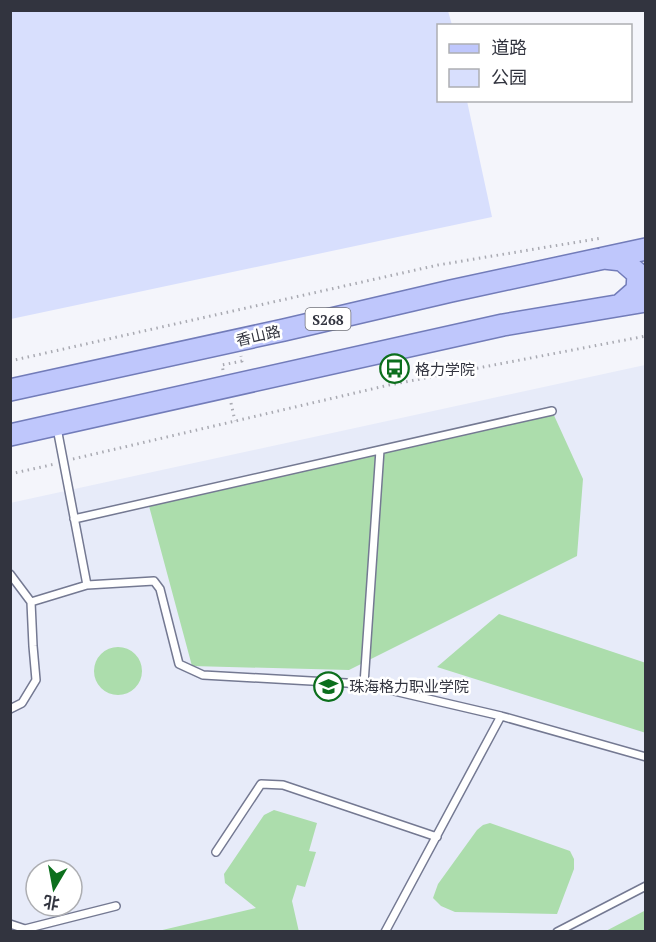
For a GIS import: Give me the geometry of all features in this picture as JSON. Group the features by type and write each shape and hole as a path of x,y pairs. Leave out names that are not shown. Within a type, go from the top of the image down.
{"main road":[{"name":"香山路","path":"10,390 645,249"},
{"path":"601,258 622,260 638,274 637,290 620,305"},
{"path":"10,435 491,327 645,300"}],"lane":[{"path":"74,519 552,411"},
{"path":"56,424 87,585"},
{"path":"364,684 380,450"},
{"path":"10,574 31,602 36,681 22,704 10,709"},
{"path":"31,602 87,585 154,581 160,589 178,664 203,675 364,684 501,716 645,757"},
{"path":"385,932 501,716"},
{"path":"216,852 261,784 284,785 437,837"},
{"path":"557,932 645,886"},
{"path":"10,924 25,930 116,906"}],"path":[{"path":"10,361 438,265 611,237"},
{"path":"10,474 389,385 645,336"}],"shaded area":[{"name":"珠海格力职业学院","path":"645,365 645,931 11,931 10,503"}],"green space":[{"path":"10,11 448,11 452,24 437,24 437,102 467,102 492,217 11,319"}],"building":[{"path":"552,411 583,479 577,556 349,670 192,666 149,506"},
{"path":"499,614 646,663 646,733 437,667"},
{"path":"113,647 123,647 135,654 142,666 142,676 135,688 123,695 113,695 98,684 94,676 94,666 105,651"},
{"path":"274,810 317,823 309,851 316,852 305,887 297,885 292,901 299,932 154,932 256,908 225,883 224,874 264,815"},
{"path":"490,823 570,851 574,859 574,869 557,914 455,912 441,906 433,898 438,884 477,830"},
{"path":"646,910 646,932 604,932"}],"place":[{"name":"格力学院","path":"394,369"},
{"name":"珠海格力职业学院","path":"328,686"}]}
